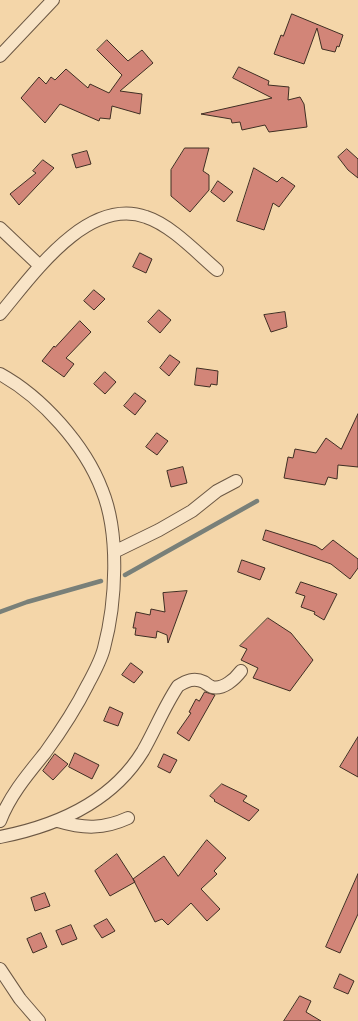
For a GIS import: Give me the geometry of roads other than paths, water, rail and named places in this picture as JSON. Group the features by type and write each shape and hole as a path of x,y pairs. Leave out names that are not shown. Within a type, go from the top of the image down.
{"street":[{"path":"0,56 53,0"},
{"path":"0,314 40,266 67,239 84,227 99,220 130,214 146,217 168,229 216,270"},
{"path":"0,228 40,266"},
{"path":"0,374 17,384 48,411 88,462 103,491 114,552 115,571 104,649 69,720 17,789 0,820"},
{"path":"114,552 159,530 192,511 217,491 236,481"},
{"path":"0,836 26,832 58,821 74,814 96,800 132,767 143,751 178,686 187,680 195,679 212,687 216,687 228,683 241,671"},
{"path":"58,821 93,828 106,826 128,818"},
{"path":"0,969 20,999 39,1021"}],"waterway":[{"path":"125,575 257,501"},
{"path":"0,612 27,602 101,581"}]}
